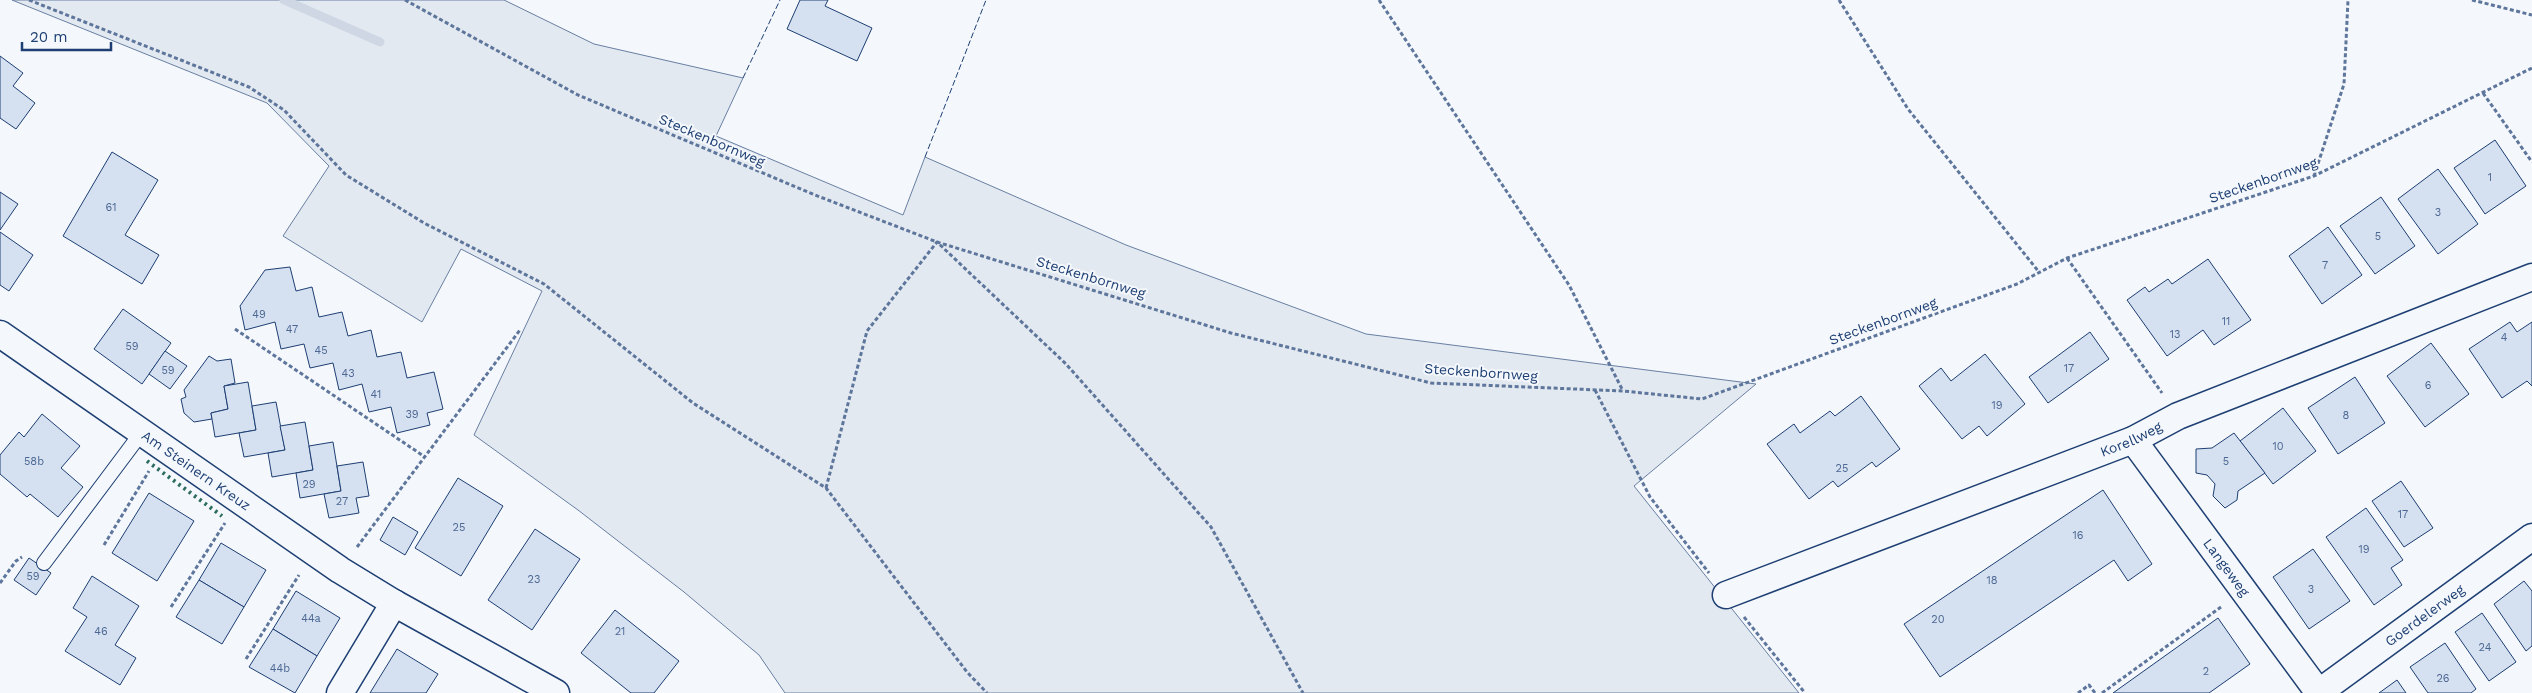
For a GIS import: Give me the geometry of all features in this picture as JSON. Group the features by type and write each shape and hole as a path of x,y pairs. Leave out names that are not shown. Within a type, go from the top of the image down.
{"street":[{"name":"Korellweg","path":"1726,595 2133,440 2178,416 2532,277"},
{"name":"Am Steinern Kreuz","path":"0,334 340,570 394,603 556,693"},
{"name":"Langeweg","path":"2133,440 2319,693"},
{"name":"Goerdelerweg","path":"2319,693 2532,537"},
{"path":"340,693 394,603"}],"lane":[{"path":"44,562 142,432"}],"path":[{"path":"29,0 249,88 284,110 346,174 424,223 544,284 693,402 826,488 967,672 987,693"},
{"name":"Steckenbornweg","path":"405,0 578,95 815,196 937,242 1231,333 1432,383 1623,391 1702,400 2017,284 2067,258 2314,176 2532,68"},
{"path":"1379,0 1569,286 1623,391"},
{"path":"1839,0 1908,109 2039,272"},
{"path":"2314,176 2344,84 2348,0"},
{"path":"2472,0 2532,15"},
{"path":"2484,93 2532,162"},
{"path":"826,488 867,330 937,242 1066,364 1211,527 1303,693"},
{"path":"2067,258 2178,416"},
{"path":"235,329 424,457"},
{"path":"340,570 520,330"},
{"path":"1595,390 1650,497 1805,693"},
{"path":"104,546 163,447"},
{"path":"171,607 239,500"},
{"path":"246,658 314,552"},
{"path":"2102,693 2244,591"},
{"path":"2078,693 2089,685 2095,693"}],"shaded area":[{"path":"12,0 504,0 594,44 743,78 716,136 903,215 925,157 1126,245 1366,334 1756,384 1634,486 1799,693 785,693 759,655 684,592 578,510 474,435 542,291 461,249 422,322 283,236 329,166 267,103"}],"building":[{"path":"800,0 828,0 825,6 872,28 857,61 787,29"},
{"path":"0,56 23,73 13,86 35,103 16,129 0,118"},
{"path":"2495,140 2526,186 2485,214 2454,168"},
{"path":"112,152 158,180 125,235 159,255 142,284 63,236"},
{"path":"2438,169 2478,224 2438,254 2398,199"},
{"path":"0,192 18,204 0,230"},
{"path":"2381,197 2415,246 2375,274 2340,226"},
{"path":"2328,227 2362,275 2322,304 2289,256"},
{"path":"0,232 33,255 9,291 0,285"},
{"path":"2208,259 2251,320 2214,345 2203,330 2167,356 2127,300 2145,287 2149,292 2168,279 2172,284"},
{"path":"290,267 296,291 312,287 319,317 342,312 348,336 371,330 377,357 401,352 407,378 434,372 443,409 427,413 430,425 397,433 391,407 369,412 362,384 339,390 333,363 310,368 304,344 281,349 275,322 245,330 240,306 265,270"},
{"path":"123,309 171,343 142,384 94,349"},
{"path":"2510,322 2517,332 2532,322 2532,386 2527,381 2502,398 2469,349"},
{"path":"2090,332 2109,359 2048,403 2029,377"},
{"path":"2431,343 2469,394 2425,427 2387,376"},
{"path":"165,351 187,366 170,389 149,374"},
{"path":"1985,354 2025,404 1987,436 1979,426 1962,439 1919,386 1941,368 1951,381"},
{"path":"209,356 217,361 231,359 235,383 224,386 228,409 211,413 212,419 194,422 184,413 181,399 186,397 184,390"},
{"path":"2355,377 2385,423 2338,454 2308,408"},
{"path":"248,382 256,430 215,437 211,413 228,409 224,386"},
{"path":"1861,396 1900,449 1876,467 1872,462 1838,487 1833,481 1809,499 1767,444 1794,424 1800,433 1830,411 1835,416"},
{"path":"276,402 285,450 244,457 239,433 256,430 252,406"},
{"path":"2283,408 2316,451 2273,484 2240,441"},
{"path":"42,414 80,446 61,468 83,487 58,517 30,494 27,497 0,474 0,455 19,432 24,437"},
{"path":"305,422 313,470 272,477 268,453 285,450 280,426"},
{"path":"2234,433 2265,473 2238,491 2237,500 2225,508 2213,496 2215,484 2207,475 2196,473 2196,449 2212,448"},
{"path":"333,442 341,491 300,498 296,473 313,470 309,446"},
{"path":"363,462 369,496 356,498 359,513 329,518 324,494 341,491 337,466"},
{"path":"458,478 503,506 461,576 415,548"},
{"path":"2401,481 2433,528 2404,547 2372,501"},
{"path":"2103,490 2152,564 2128,581 2114,560 1940,677 1904,624"},
{"path":"149,493 194,521 157,581 112,553"},
{"path":"2366,508 2403,560 2391,568 2402,585 2374,605 2326,537"},
{"path":"393,517 418,532 405,555 380,540"},
{"path":"535,529 580,559 532,630 488,600"},
{"path":"221,543 266,570 244,607 199,580"},
{"path":"2313,549 2350,601 2309,629 2273,577"},
{"path":"29,558 51,573 36,595 14,580"},
{"path":"92,576 139,606 115,645 136,658 120,685 65,651 87,617 73,608"},
{"path":"199,580 244,607 222,644 176,617"},
{"path":"2524,581 2532,591 2532,646 2526,651 2494,604"},
{"path":"296,591 340,618 317,656 273,629"},
{"path":"615,610 679,661 654,693 631,693 581,653"},
{"path":"2482,613 2516,662 2489,681 2455,632"},
{"path":"2218,618 2250,664 2209,693 2113,693"},
{"path":"273,629 317,656 295,693 249,667"},
{"path":"2445,643 2476,689 2471,693 2428,693 2410,667"},
{"path":"397,649 438,674 426,693 370,693"},
{"path":"2397,680 2406,693 2379,693"}],"waterway":[{"path":"284,0 380,42"}],"hedge":[{"path":"147,461 222,516"}],"fence":[{"path":"743,78 780,0"},
{"path":"925,157 986,0"}]}
